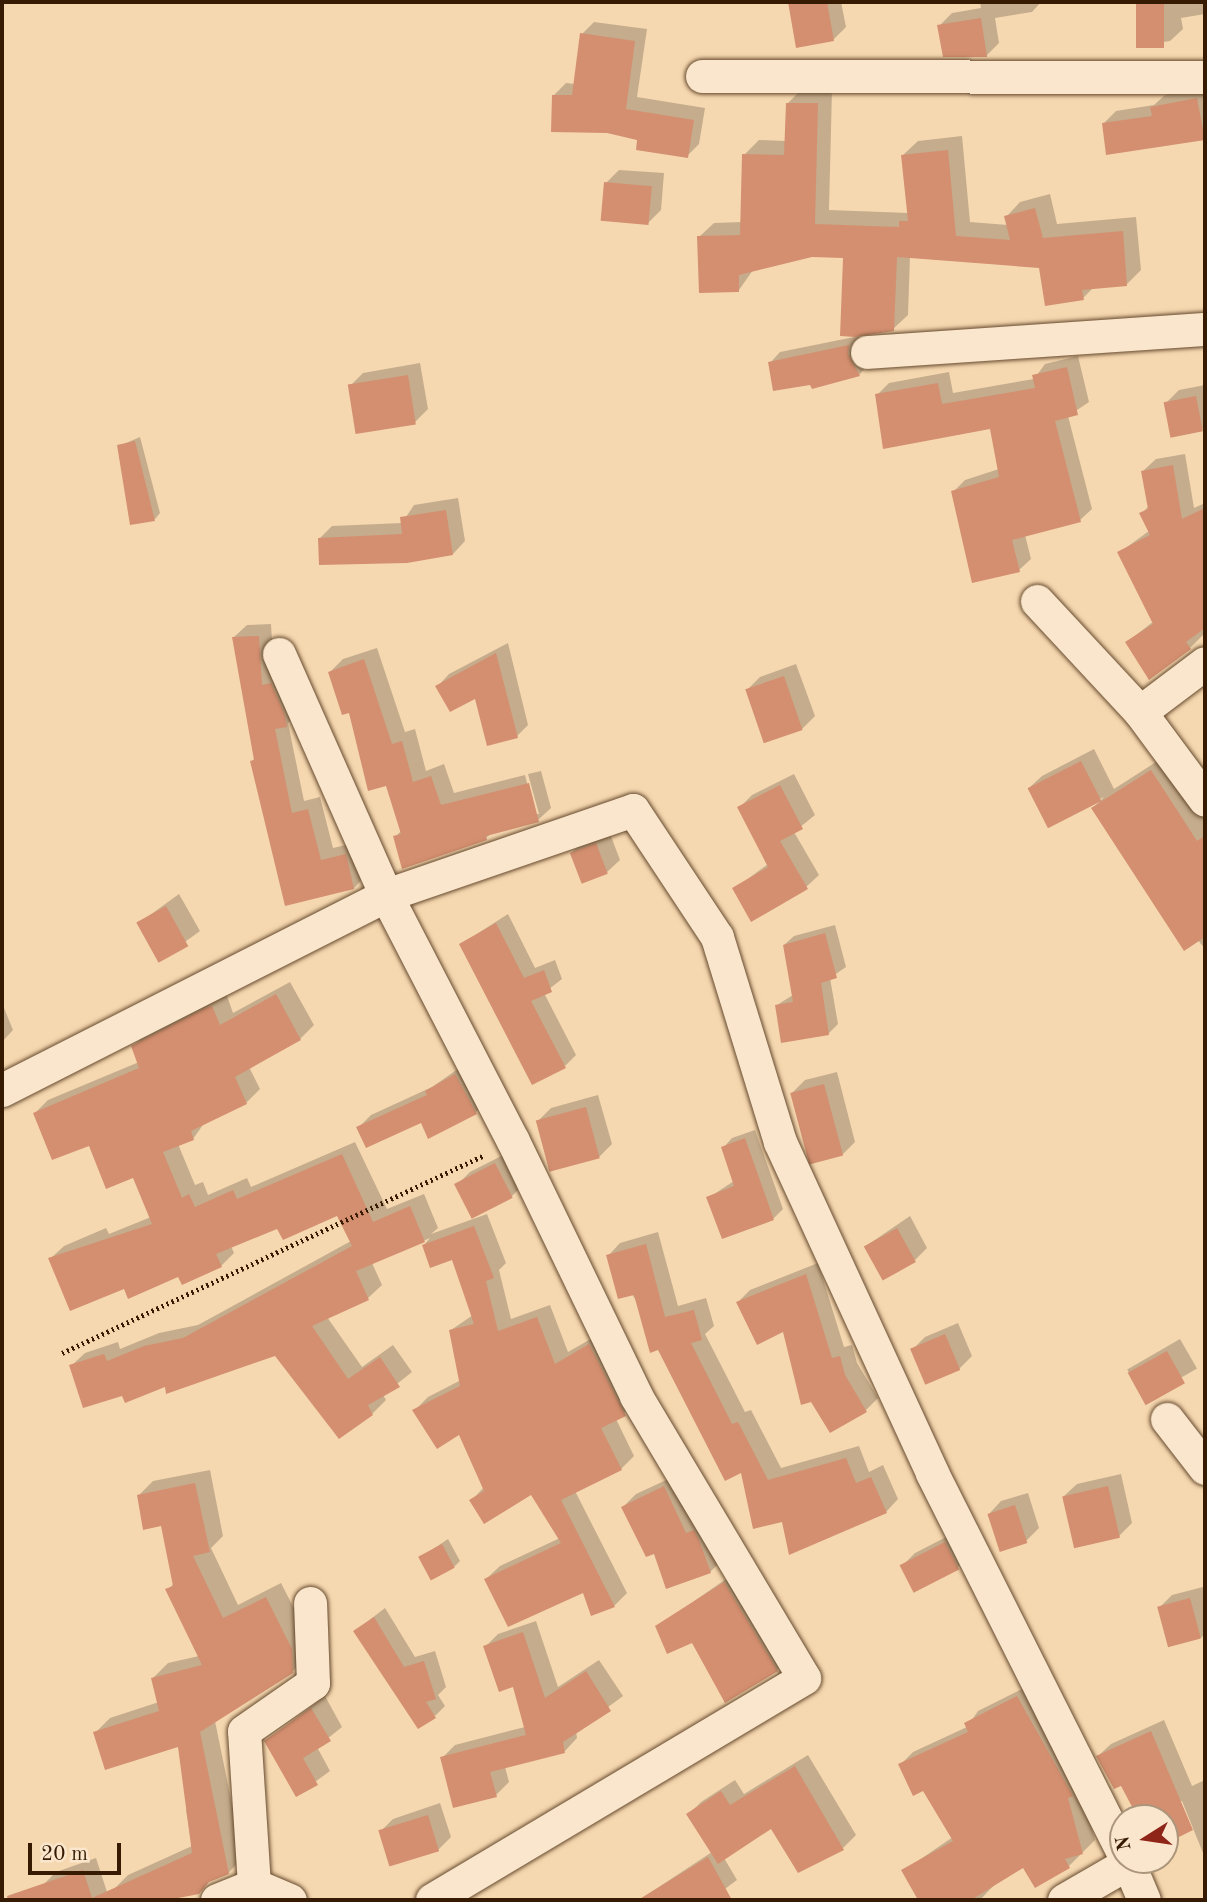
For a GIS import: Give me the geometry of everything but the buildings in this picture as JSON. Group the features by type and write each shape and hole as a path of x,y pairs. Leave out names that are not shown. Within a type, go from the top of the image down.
{"street":[{"path":"702,76 1205,77"},
{"path":"867,352 1205,329"},
{"path":"1037,601 1140,712 1205,800"},
{"path":"279,654 386,895 513,1141 636,1396 804,1678 432,1900"},
{"path":"1140,712 1205,663"},
{"path":"2,1090 386,895 633,810 717,937 780,1142 932,1473 1109,1825"},
{"path":"1167,1419 1205,1468"},
{"path":"254,1885 244,1731 313,1683 310,1603"},
{"path":"1064,1900 1109,1870"},
{"path":"1133,1874 1144,1900"},
{"path":"217,1900 254,1885 290,1900"}],"path":[{"path":"62,1353 513,1141"}]}
